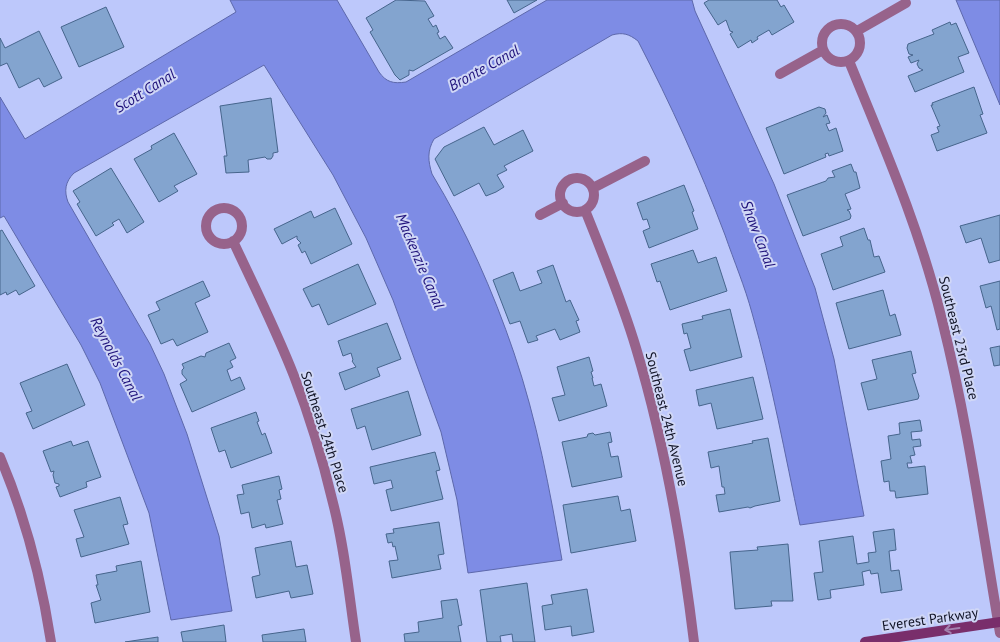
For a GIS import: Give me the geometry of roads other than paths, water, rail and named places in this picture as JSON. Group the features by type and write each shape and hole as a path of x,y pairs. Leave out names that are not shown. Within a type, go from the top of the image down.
{"street":[{"path":"857,31 906,4"},
{"path":"835,24 847,24 857,31 861,42 860,48 849,61 837,62 831,59 823,50 822,38 829,27 835,24"},
{"path":"780,74 823,50"},
{"name":"Southeast 23rd Place","path":"849,61 907,202 942,318 961,398 999,626"},
{"path":"593,188 645,161"},
{"path":"577,178 587,180 593,188 592,203 585,210 580,211 570,210 563,203 560,194 568,181 577,178"},
{"path":"540,215 563,203"},
{"name":"Southeast 24th Avenue","path":"585,210 636,348 656,419 677,519 694,642"},
{"name":"Southeast 24th Place","path":"233,242 284,351 319,453 334,504 356,642"},
{"path":"0,457 28,530 39,575 51,642"},
{"name":"Everest Parkway","path":"865,642 999,626"}],"water":[{"path":"230,0 337,0 379,72 390,82 397,83 406,82 547,0 692,0 695,11 774,184 815,288 834,359 864,516 800,525 766,366 746,294 725,235 684,136 638,41 626,34 616,34 434,139 430,148 429,160 432,174 478,261 506,330 522,378 542,456 562,560 468,573 457,500 441,432 393,300 366,238 333,175 264,65 74,173 66,187 68,202 150,344 164,374 187,434 219,536 232,611 171,620 149,513 100,383 81,345 4,216 0,218 0,97 25,139 236,12"},
{"path":"956,0 1000,0 1000,105"}],"water label":[{"name":"Bronte Canal","path":"484,68"},
{"name":"Scott Canal","path":"145,91"},
{"name":"Shaw Canal","path":"758,234"},
{"name":"Mackenzie Canal","path":"420,261"},
{"name":"Reynolds Canal","path":"116,359"}]}
